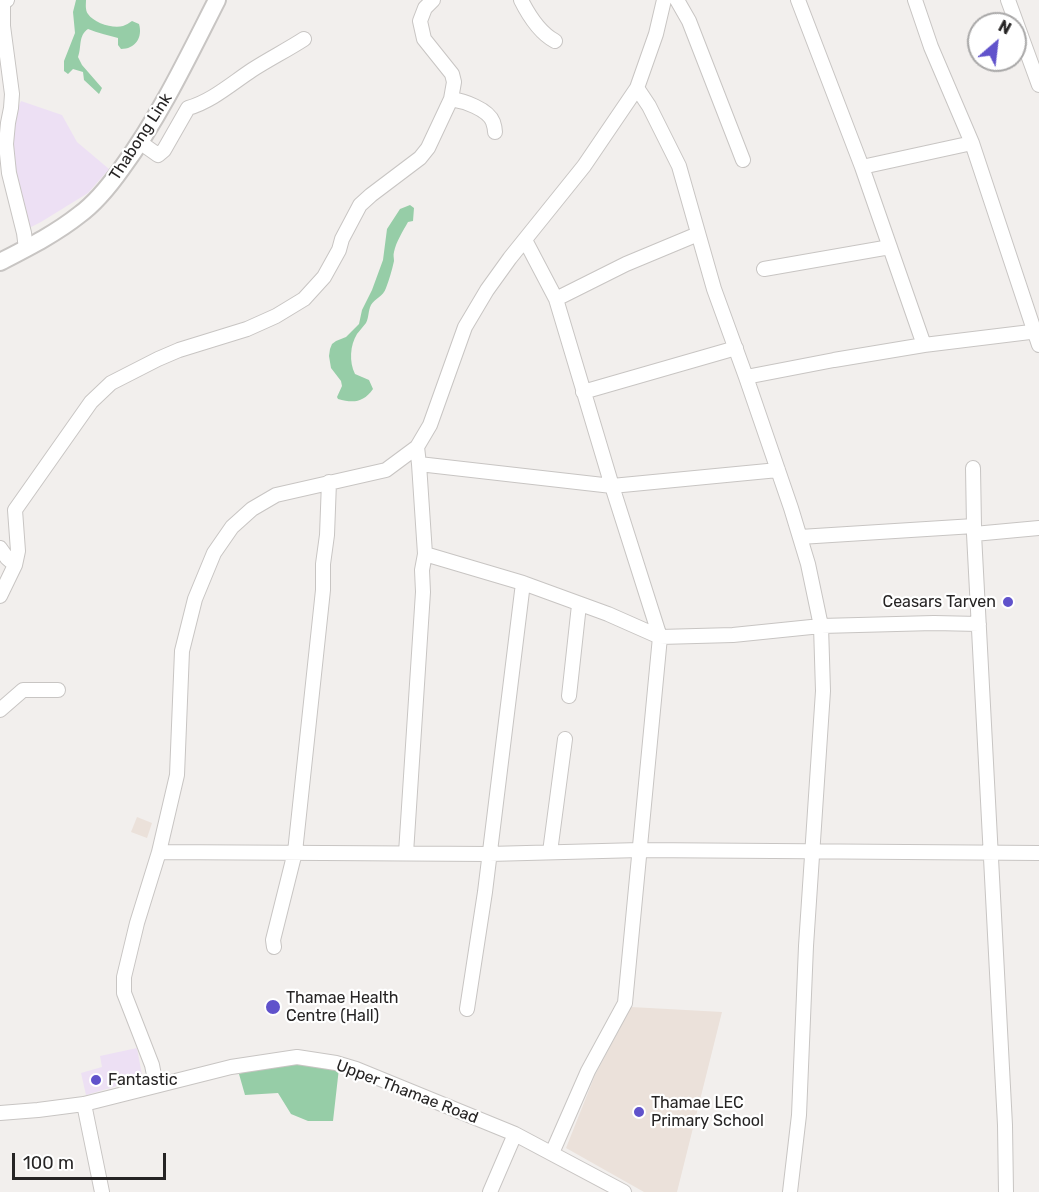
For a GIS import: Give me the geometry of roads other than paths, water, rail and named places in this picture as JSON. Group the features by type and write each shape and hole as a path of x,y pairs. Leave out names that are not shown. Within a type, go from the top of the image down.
{"main road":[{"name":"Thabong Link","path":"0,262 26,249 80,215 105,191 141,143 177,80 218,0"}],"street":[{"path":"7,0 3,3 3,26 12,94 6,144 9,173 26,249"},
{"path":"0,596 15,565 18,551 15,510 91,402 111,383 158,359 179,350 247,329 276,316 304,299 324,278 360,205 420,158 428,148 452,99 454,82 452,74 424,39 420,21 425,8 433,0"},
{"path":"521,0 527,12 546,36 555,41"},
{"path":"156,1085 152,1065 124,993 124,977 137,923 159,852 177,775 182,651 195,599 214,554 232,527 252,509 276,495 386,470 417,447 430,425 465,327 487,290 584,166 637,88 656,34 664,0"},
{"path":"677,0 689,21 743,160"},
{"path":"798,0 862,167 924,345"},
{"path":"746,377 924,345 1038,336 972,143 931,47 915,0"},
{"path":"1008,0 1039,85"},
{"path":"141,143 158,155 164,150 188,108 199,105 304,39"},
{"path":"637,88 649,106 679,166 714,289 800,537 821,627 823,691 805,957 799,1115 790,1192"},
{"path":"452,99 471,104 486,113 493,120 495,132"},
{"path":"862,167 972,143"},
{"path":"556,299 626,264 698,234"},
{"path":"525,240 556,299 660,637 625,1003 588,1071 552,1153"},
{"path":"764,269 890,247"},
{"path":"583,392 736,348"},
{"path":"406,853 423,592 422,570 425,554 417,447"},
{"path":"419,464 612,486 778,470"},
{"path":"973,468 974,530 1005,1125 1006,1192"},
{"path":"274,947 273,940 295,852 321,601 329,482"},
{"path":"800,537 1039,528"},
{"path":"0,548 15,565"},
{"path":"425,554 523,583 608,614 660,637 734,635 821,627 934,623 979,624"},
{"path":"467,1009 523,583"},
{"path":"569,696 579,604"},
{"path":"0,710 22,690 58,690"},
{"path":"550,852 566,739"},
{"path":"159,852 489,854 640,849 1039,853"},
{"name":"Upper Thamae Road","path":"0,1113 84,1104 239,1065 297,1057 318,1059 356,1069 515,1134 624,1192"},
{"path":"84,1104 102,1192"},
{"path":"490,1192 515,1134"}],"place":[{"name":"Ceasars Tarven","path":"1008,602"},
{"name":"Thamae Health Centre (Hall)","path":"273,1007"},
{"name":"Fantastic","path":"96,1080"},
{"name":"Thamae LEC Primary School","path":"639,1112"}]}
